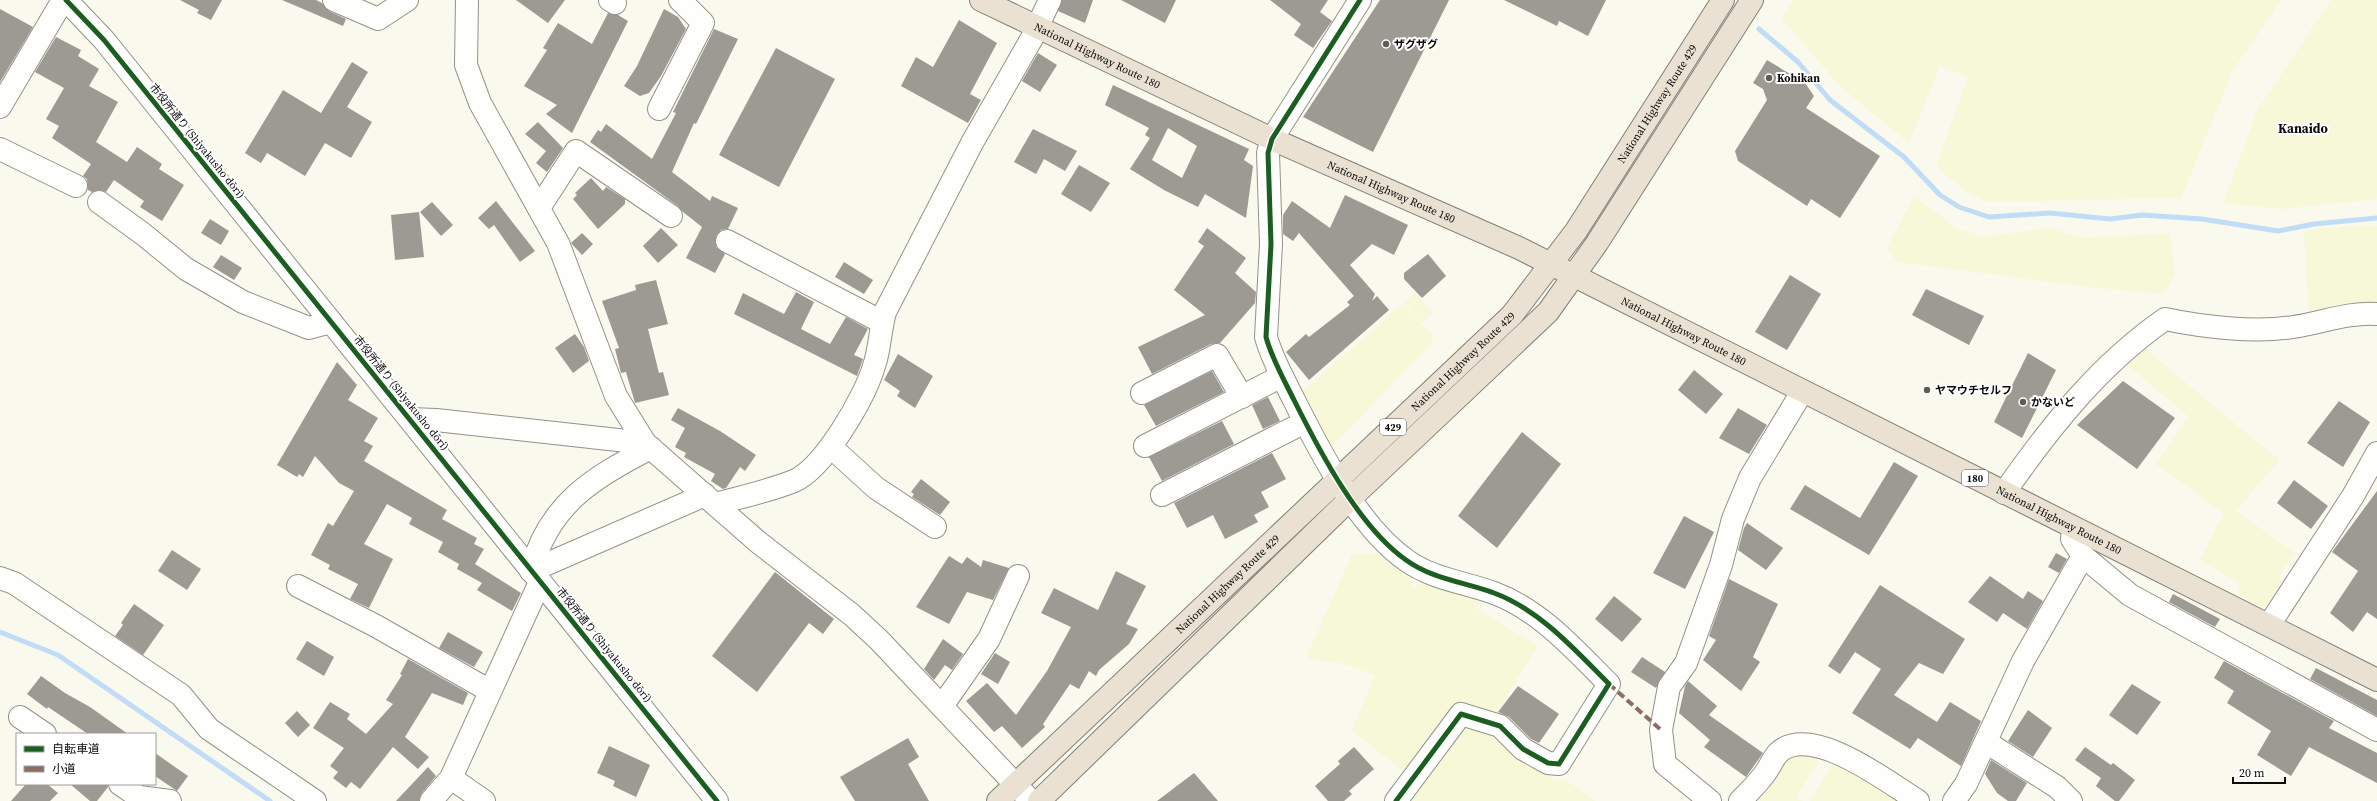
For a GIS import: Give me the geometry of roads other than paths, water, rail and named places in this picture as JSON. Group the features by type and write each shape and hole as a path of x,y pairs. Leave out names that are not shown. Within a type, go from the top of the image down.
{"highway":[{"name":"National Highway Route 180","path":"981,0 1272,139 1519,248 1802,392 2377,680"},
{"name":"National Highway Route 429","path":"998,801 1512,315 1576,231 1723,0"},
{"name":"National Highway Route 429","path":"1038,801 1351,498 1548,312 1597,243 1752,0"}],"street":[{"path":"0,107 63,0"},
{"name":"市役所通り (Shiyakusho dōri)","path":"66,0 104,40 717,801"},
{"path":"334,0 378,19 407,0"},
{"path":"467,0 466,65 480,102 558,243 616,396 648,446 710,500 858,620 879,640 1031,801"},
{"path":"659,109 703,23 680,0"},
{"path":"536,577 710,500 795,480 822,458 831,447 865,389 875,365 885,312 972,143 1037,27 1050,0"},
{"path":"1360,0 1272,139 1268,153 1272,201 1266,337 1282,376 1305,422 1338,478 1379,536 1406,560 1435,576 1494,593 1527,610 1556,632 1609,684 1559,764 1548,763 1523,749 1500,726 1461,714 1396,801"},
{"path":"0,149 76,186"},
{"path":"539,208 576,151 671,216"},
{"path":"98,202 143,234 186,269 243,302 309,328 331,322"},
{"path":"727,241 882,322"},
{"path":"2004,493 2049,430 2100,373 2146,332 2165,319 2184,323 2254,329 2291,328 2359,312 2377,314"},
{"path":"1142,393 1217,354 1242,397"},
{"path":"1145,446 1282,376"},
{"path":"1710,801 1665,764 1661,730 1669,687 1686,663 1721,565 1733,519 1750,478 1802,392"},
{"path":"410,419 436,420 648,446"},
{"path":"1162,495 1305,422"},
{"path":"431,801 451,778 490,691 536,577 538,546 556,516 590,483 648,446"},
{"path":"831,447 876,488 935,527"},
{"path":"2269,625 2353,496 2377,453"},
{"path":"2073,528 2072,539 2083,556 2130,595 2377,730"},
{"path":"1954,801 1966,784 2023,661 2083,556"},
{"path":"942,706 989,639 1018,576"},
{"path":"0,578 14,583 181,695 209,729 315,801"},
{"path":"298,586 376,626 490,691"},
{"path":"20,717 44,733"},
{"path":"1986,742 2057,787 2072,801"},
{"path":"1740,801 1763,777 1779,753 1795,745 1818,746 1849,758 1918,801"},
{"path":"451,778 484,801"},
{"path":"121,785 139,797 163,800"}],"waterway":[{"path":"1759,29 1798,62 1830,100 1904,157 1940,195 1959,207 1989,217 2050,213 2110,219 2142,215 2202,219 2278,231 2314,224 2377,218"},
{"path":"0,632 58,655 270,801"}],"place":[{"name":"ザグザグ","path":"1386,44"},
{"name":"Kohikan","path":"1769,78"},
{"name":"ヤマウチセルフ","path":"1927,390"},
{"name":"かないど","path":"2023,402"}],"district":[{"name":"Kanaido","path":"2303,128"}]}
